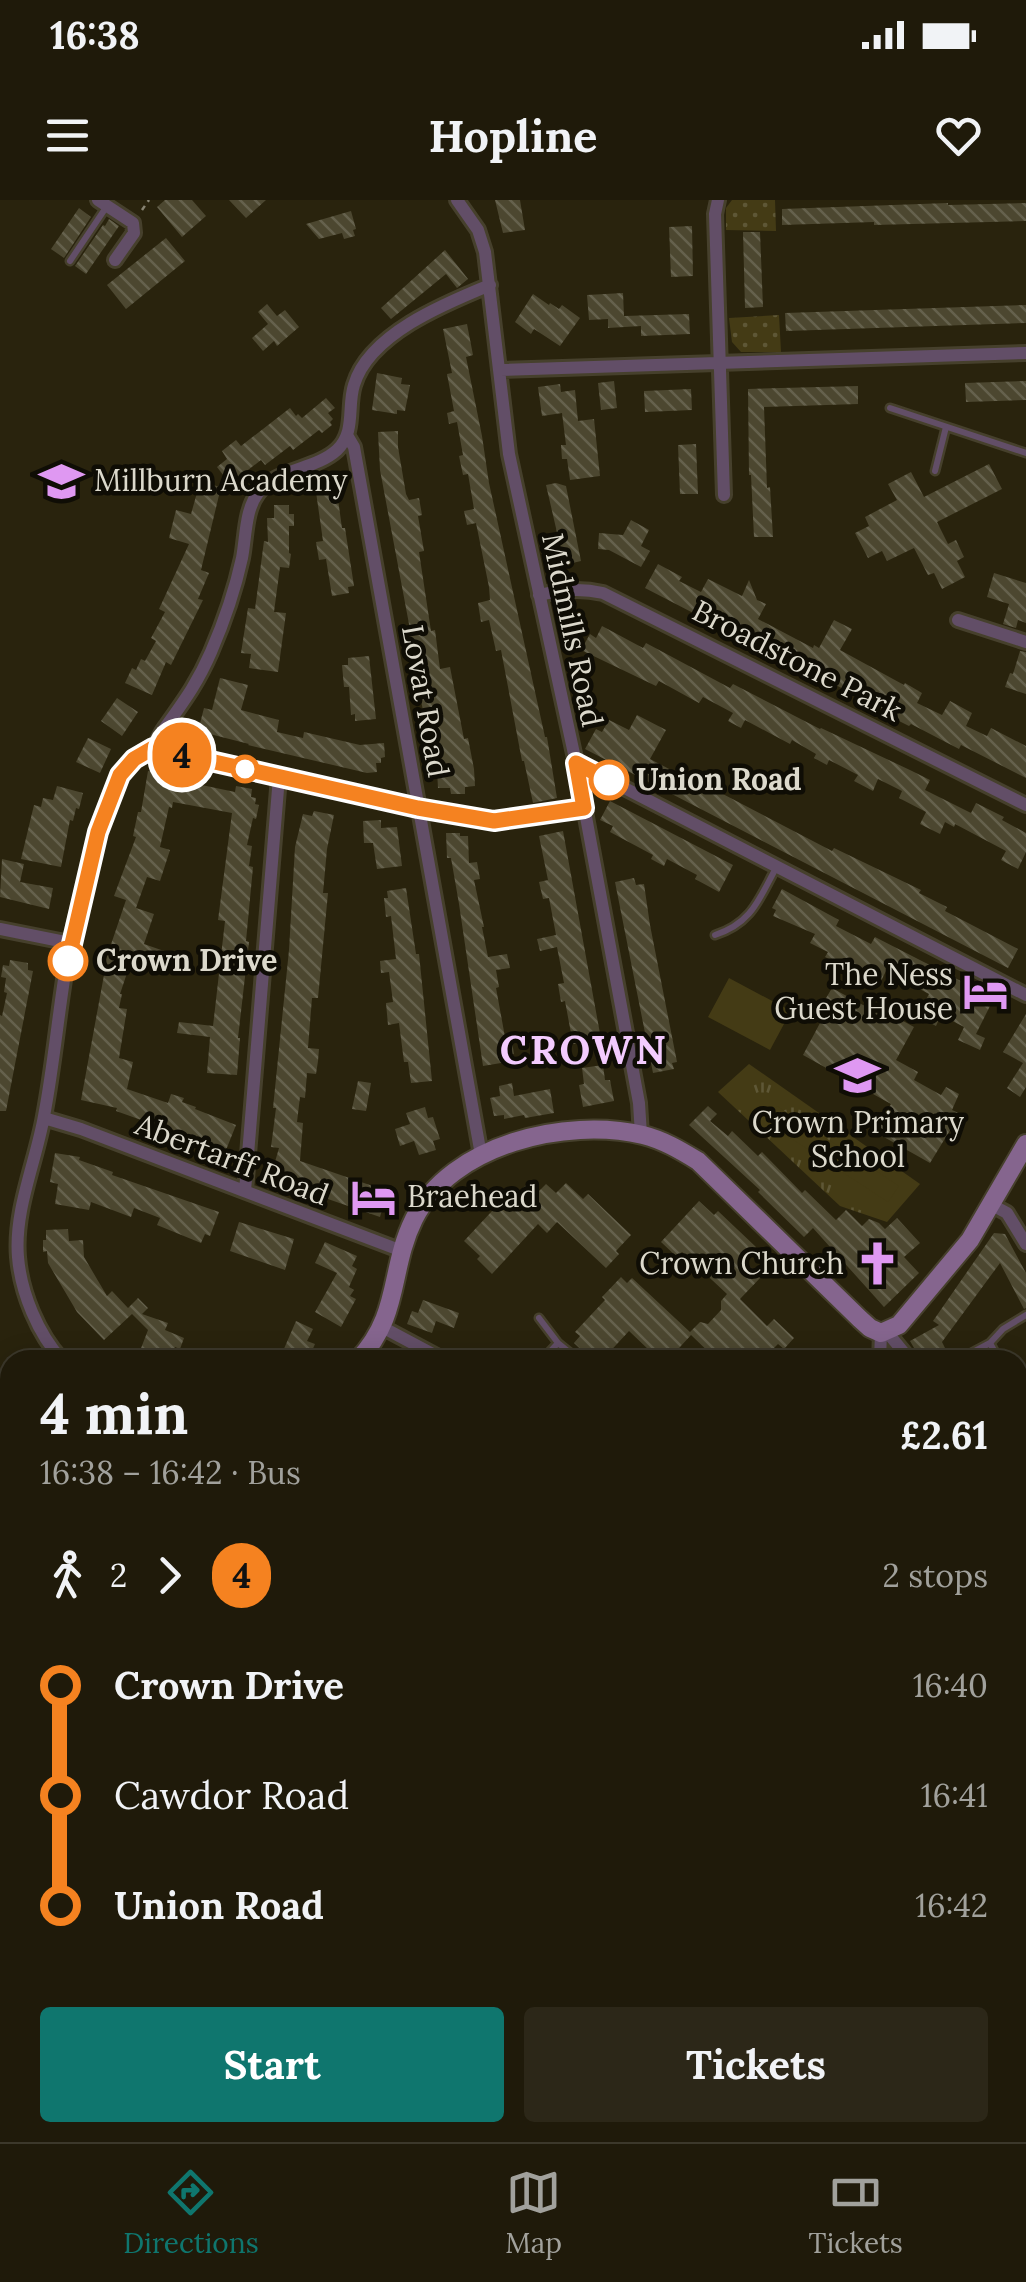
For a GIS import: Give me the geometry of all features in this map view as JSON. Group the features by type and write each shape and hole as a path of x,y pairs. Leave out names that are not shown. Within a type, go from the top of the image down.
{"street":[{"name":"Midmills Road","path":"457,200 478,230 485,252 510,454 576,763 640,1103 641,1134"},
{"path":"718,200 724,495"},
{"path":"103,203 133,224 134,233 115,260"},
{"path":"53,1350 37,1324 25,1289 18,1257 20,1216 44,1118 70,943 98,832 120,775 134,759 153,748 190,696 223,622 258,494 278,477 337,450 347,435 353,388 374,353 426,314 490,285"},
{"path":"500,370 1026,353"},
{"name":"Lovat Road","path":"347,435 354,447 481,1154"},
{"name":"Broadstone Park","path":"539,595 584,588 603,593 1026,805"},
{"path":"958,620 1026,642"},
{"path":"153,748 418,808 494,821 584,808"},
{"path":"576,763 1026,995"},
{"path":"245,1191 279,777"},
{"path":"0,929 70,943"},
{"name":"Abertarff Road","path":"44,1118 402,1251"},
{"path":"365,1350 382,1327 412,1222 426,1197 448,1174 481,1154 520,1140 564,1132 600,1131 641,1134 672,1145 698,1162 860,1320 884,1333 900,1350"},
{"path":"884,1333 899,1325 970,1240 1026,1144"},
{"path":"992,1205 1006,1213 1026,1244"},
{"path":"382,1327 425,1350"},
{"path":"881,1350 884,1333"}],"lane":[{"path":"70,261 103,203"},
{"path":"890,408 1026,453"},
{"path":"935,470 946,426"},
{"path":"715,935 750,914 777,866"},
{"path":"977,1350 1026,1315"},
{"path":"539,1318 567,1350"},
{"path":"551,1350 558,1342"},
{"path":"990,1343 994,1350"}],"green space":[{"path":"732,200 775,200 776,231 726,230 726,208"},
{"path":"779,315 781,352 741,352 732,342 729,318"},
{"path":"729,978 791,1011 770,1050 708,1017"},
{"path":"749,1064 920,1184 887,1222 840,1206 718,1092"},
{"path":"777,1106 899,1186 888,1202 766,1122"}],"building":[{"path":"165,200 192,200 206,216 182,237 157,207"},
{"path":"229,200 266,200 246,218"},
{"path":"495,200 520,200 525,230 503,233"},
{"path":"1026,203 1026,221 782,225 782,209"},
{"path":"79,208 91,217 64,258 51,249"},
{"path":"351,211 355,236 344,239 342,233 319,239 306,224"},
{"path":"109,219 119,226 86,274 75,266"},
{"path":"692,226 693,276 671,277 669,227"},
{"path":"743,232 760,232 763,307 745,308"},
{"path":"166,238 185,261 126,309 107,285"},
{"path":"445,250 468,279 457,288 446,274 391,319 381,308"},
{"path":"623,293 624,316 689,314 690,334 641,336 641,326 608,328 608,319 589,320 587,295"},
{"path":"533,294 559,309 562,305 580,318 560,346 534,329 531,334 515,322"},
{"path":"267,304 277,316 285,310 299,327 277,346 274,341 263,351 252,338 268,324 258,312"},
{"path":"1026,305 1026,323 786,331 785,313"},
{"path":"467,324 473,355 466,357 489,483 547,737 557,798 533,803 501,650 496,651 489,620 481,622 478,603 490,600 489,587 476,523 467,525 464,511 474,509 468,474 463,475 459,456 463,455 457,422 449,424 447,413 454,411 447,374 452,373 443,329"},
{"path":"377,373 402,378 401,384 410,385 405,411 397,410 397,414 372,410"},
{"path":"614,381 617,408 601,410 598,383"},
{"path":"1026,381 1026,400 966,402 965,383"},
{"path":"560,384 561,392 575,390 578,421 594,419 600,476 570,480 567,459 562,459 561,445 566,445 562,413 542,416 538,387"},
{"path":"858,386 858,404 764,407 773,537 754,537 748,389"},
{"path":"691,389 692,410 645,412 644,391"},
{"path":"326,398 335,408 328,413 332,425 322,433 319,430 293,450 290,446 265,465 261,460 230,484 217,467 227,459 222,451 236,440 241,446 290,408 302,418"},
{"path":"398,431 406,494 409,500 419,498 422,515 418,516 424,551 419,552 431,631 435,630 440,669 450,667 474,769 475,786 465,787 465,794 451,794 450,788 438,788 413,661 380,470 378,432"},
{"path":"696,444 698,494 680,494 678,445"},
{"path":"989,464 1002,489 937,522 948,544 956,540 964,557 957,561 965,577 942,589 934,573 928,575 914,548 887,561 882,551 868,558 855,533 869,526 865,517 897,500 888,484 911,472 924,497"},
{"path":"200,482 221,487 201,570 209,573 198,599 203,600 171,665 166,662 152,695 125,683 132,668 136,670 141,659 145,661 156,641 151,638 165,612 159,609 189,544 169,538 176,510 191,514"},
{"path":"331,482 345,528 354,586 348,587 349,593 332,596 326,559 319,560 316,542 323,541 315,485"},
{"path":"546,485 566,486 581,561 560,566 558,555 562,554"},
{"path":"274,505 289,505 289,514 294,514 294,526 289,526 289,568 280,567 274,612 286,613 278,672 249,668 251,654 241,653 248,608 255,609 264,541 268,542 267,518 274,518"},
{"path":"631,520 649,530 641,546 650,551 641,567 609,550 598,549 599,533 623,535"},
{"path":"658,564 701,592 708,579 742,596 749,580 757,600 766,604 758,619 813,648 819,648 834,620 852,629 840,650 922,693 917,703 942,715 950,701 972,713 966,726 987,736 991,728 1026,746 1026,778 961,745 959,749 909,726 755,640 753,644 645,588"},
{"path":"994,573 1026,583 1026,623 1018,620 1016,628 1003,624 1009,604 987,597"},
{"path":"602,626 643,648 646,643 730,688 733,684 930,780 925,790 971,813 976,803 1004,817 1002,820 1026,833 1026,852 1018,869 1001,860 1006,851 955,824 954,827 945,822 940,834 920,824 926,812 899,798 902,791 878,779 873,791 854,781 858,775 829,760 827,765 792,740 790,744 745,720 741,728 728,721 733,713 703,697 699,703 659,681 656,686 581,650 590,634 596,638"},
{"path":"1020,651 1026,652 1026,694 1005,687"},
{"path":"369,656 376,719 355,721 349,687 344,687 342,665 348,665 348,658"},
{"path":"220,678 248,685 241,710 279,720 277,732 303,738 304,732 360,745 384,743 385,757 376,763 377,772 367,773 198,731 204,708 212,710"},
{"path":"117,698 138,712 122,736 101,721"},
{"path":"637,715 666,730 650,759 832,851 834,848 921,890 919,893 947,907 945,911 1018,949 1008,968 585,749 596,729 602,732 609,720 629,730"},
{"path":"88,738 111,749 100,773 76,762"},
{"path":"148,771 235,792 236,786 252,789 251,797 259,805 247,845 252,846 249,866 253,867 237,1075 207,1073 210,1037 177,1033 179,1022 213,1026 225,921 218,920 232,813 173,802 169,807 160,847 170,850 160,881 147,877 136,908 154,914 144,944 164,951 160,963 140,956 135,972 128,970 120,994 119,1008 127,1009 119,1058 133,1062 127,1089 168,1103 171,1094 184,1098 182,1102 195,1109 236,1125 226,1150 116,1111 117,1108 81,1100 104,975 101,974 126,900 114,896 136,837 133,836"},
{"path":"57,786 83,793 79,809 70,820 61,867 21,859 34,805 41,807 43,798 53,800"},
{"path":"610,801 733,865 719,892 695,879 697,875 667,859 664,866 651,859 653,855 610,832 613,826 600,820"},
{"path":"314,811 334,815 323,893 328,893 318,998 312,998 308,1048 319,1049 318,1061 316,1074 307,1073 305,1098 300,1097 300,1161 393,1193 387,1212 382,1210 380,1217 270,1179 279,1148 271,1147 273,1108 295,847 303,814 312,816"},
{"path":"381,820 381,828 397,827 402,866 377,869 373,843 364,843 363,821"},
{"path":"563,831 601,1039 573,1044 558,984 564,983 557,947 540,951 537,939 556,935 549,898 543,899 539,882 548,880 539,836"},
{"path":"446,833 468,836 469,863 477,862 480,879 474,880 488,957 507,954 510,968 496,970 496,988 505,1037 511,1036 514,1054 506,1055 507,1062 483,1066"},
{"path":"2,859 24,864 20,882 53,888 49,909 0,897"},
{"path":"634,878 636,885 644,884 677,1062 672,1063 674,1069 653,1073 615,882"},
{"path":"406,888 419,954 432,1081 411,1083 399,1023 388,1025 386,1003 393,1002 389,972 381,973 380,961 396,959 391,916 386,917 384,898 388,898 387,891"},
{"path":"782,889 839,920 836,926 871,944 875,937 994,998 976,1034 985,1038 980,1050 958,1040 964,1027 941,1015 936,1026 917,1016 929,994 886,971 881,981 849,964 847,968 825,957 828,952 810,943 815,934 773,916 776,910 772,908"},
{"path":"10,960 28,963 28,970 33,971 6,1111 0,1111 0,1015 7,993 6,978 1,977 3,965 9,966"},
{"path":"832,988 914,1027 896,1060 918,1072 914,1080 941,1095 946,1087 959,1094 952,1110 960,1114 930,1163 875,1132 891,1104 803,1055 828,1008 822,1005"},
{"path":"1026,1014 1026,1087 1020,1097 1007,1088 1023,1063 1003,1052"},
{"path":"603,1065 614,1101 583,1107 579,1085 584,1084 582,1068"},
{"path":"358,1081 371,1083 366,1111 352,1109"},
{"path":"512,1083 514,1096 550,1089 554,1113 525,1118 494,1116 490,1098 500,1096 499,1086"},
{"path":"708,1106 717,1114 710,1121 728,1136 732,1131 758,1156 762,1152 802,1193 805,1190 836,1220 846,1210 862,1226 869,1219 885,1229 897,1218 920,1243 904,1257 919,1273 884,1307 813,1228 804,1237 689,1125"},
{"path":"425,1107 440,1139 433,1141 436,1150 419,1155 414,1141 400,1146 395,1129 410,1124 406,1113"},
{"path":"55,1153 80,1157 79,1160 113,1172 112,1175 219,1212 210,1236 205,1234 201,1243 157,1225 160,1218 134,1208 131,1217 91,1202 89,1210 55,1204 58,1184 50,1182"},
{"path":"566,1183 583,1199 588,1194 631,1235 606,1268 557,1222 547,1233 538,1224 492,1274 464,1241 507,1195 512,1200 526,1185 536,1194 546,1184 556,1193"},
{"path":"699,1201 714,1215 718,1211 756,1247 743,1260 761,1277 740,1299 767,1326 774,1319 794,1338 784,1349 778,1344 772,1350 707,1350 691,1335 677,1350 649,1350 629,1331 611,1350 581,1350 574,1343 580,1336 575,1332 621,1277 627,1283 632,1278 690,1332 700,1322 708,1324 721,1310 721,1301 727,1294 682,1252 677,1257 661,1242"},
{"path":"239,1222 294,1239 285,1270 230,1251"},
{"path":"68,1229 69,1241 83,1240 84,1257 107,1296 112,1291 128,1308 138,1298 148,1308 142,1314 168,1323 165,1330 184,1338 180,1349 140,1350 148,1330 132,1314 104,1340 77,1312 48,1263 47,1251 43,1252 46,1230"},
{"path":"994,1233 1005,1234 1026,1273 1026,1308 1000,1263 942,1342 946,1350 915,1350 910,1341 939,1325 933,1321"},
{"path":"325,1242 357,1256 352,1266 357,1269 349,1287 354,1290 350,1296 356,1299 341,1327 315,1312 337,1273 315,1263"},
{"path":"423,1300 459,1313 454,1328 436,1321 432,1333 407,1324 412,1311 418,1313"},
{"path":"296,1321 313,1329 307,1341 315,1344 312,1350 283,1350"}],"bus line":[{"name":"4","path":"68,961 98,832 120,775 134,759 153,748 418,808 494,821 584,808 576,763 609,780"}],"place":[{"name":"Millburn Academy","path":"61,481"},
{"name":"Union Road","path":"609,780"},
{"name":"Crown Drive","path":"68,961"},
{"name":"The Ness Guest House","path":"986,992"},
{"name":"Crown Primary School","path":"858,1076"},
{"name":"Braehead","path":"374,1197"},
{"name":"Crown Church","path":"877,1264"}],"district":[{"name":"CROWN","path":"584,1050"}]}
